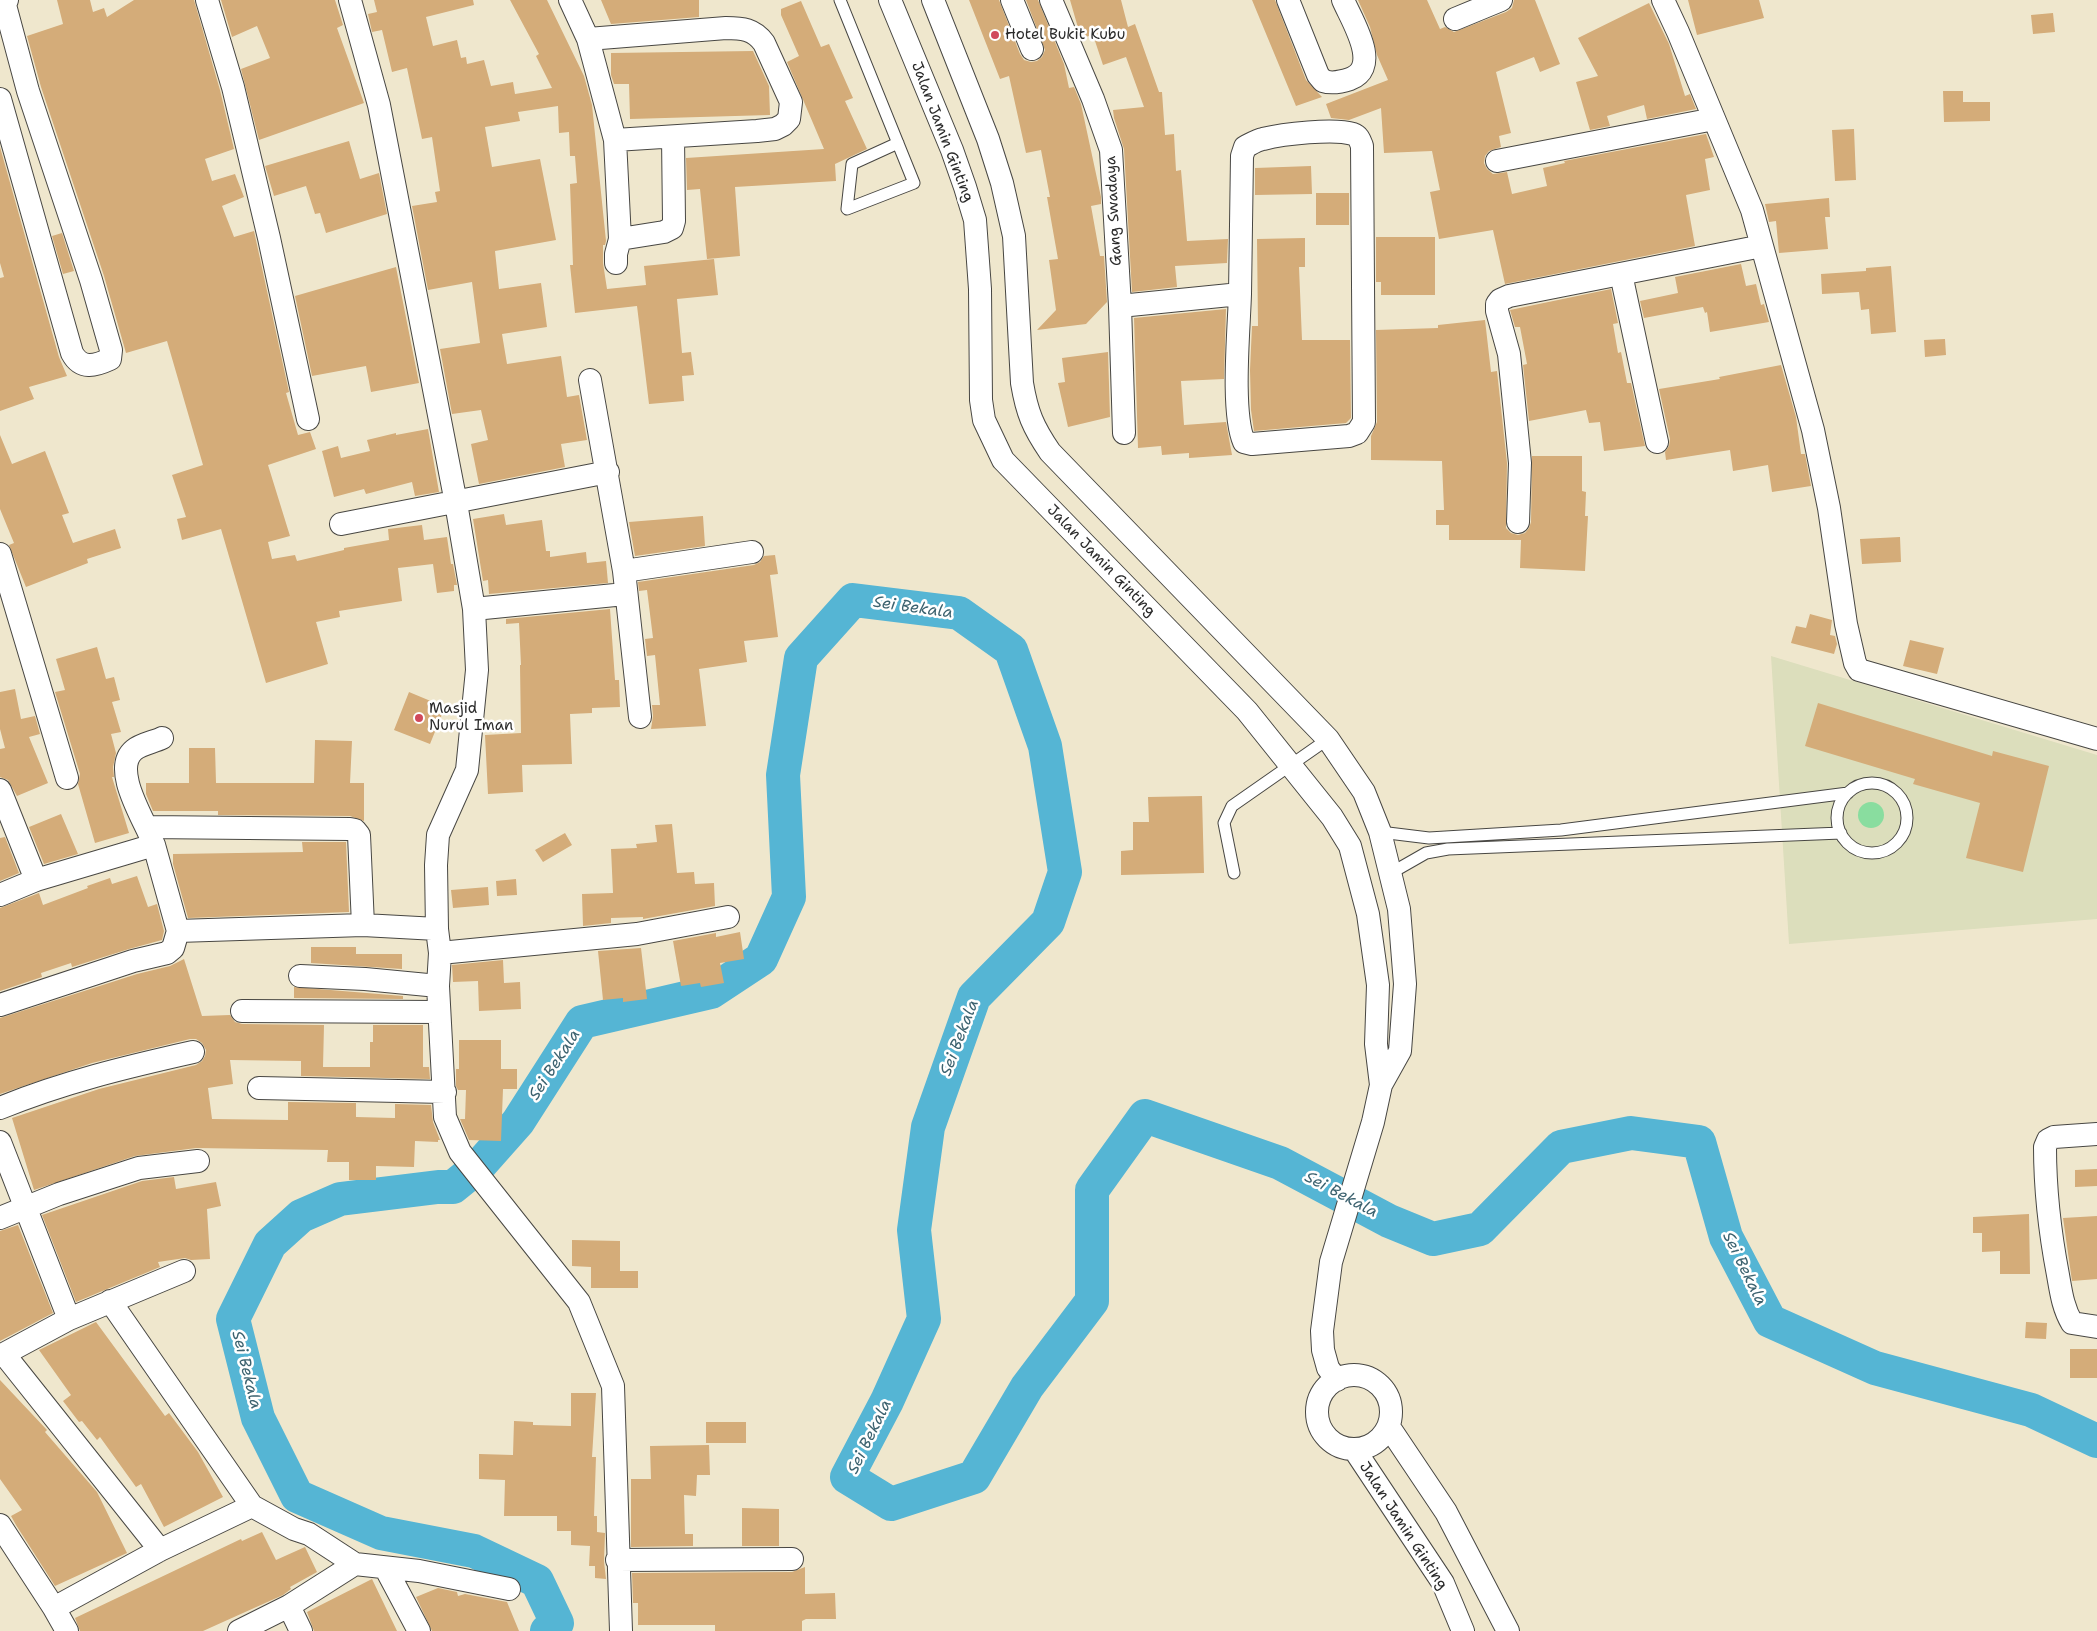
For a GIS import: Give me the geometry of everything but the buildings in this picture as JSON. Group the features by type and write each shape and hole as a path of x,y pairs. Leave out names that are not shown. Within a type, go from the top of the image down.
{"street":[{"path":"207,0 233,87 269,238 308,419"},
{"path":"350,0 378,104 456,503 474,609 477,670 466,770 438,835 436,865 437,929 440,953 438,986 445,1117 460,1152 579,1302 613,1386 617,1560 621,1631"},
{"path":"570,0 588,39 615,140 620,239 616,263"},
{"name":"Jalan Jamin Ginting","path":"890,0 952,150 966,187 975,220 980,289 981,400 984,420 991,439 1003,460 1247,711 1332,817 1350,846 1368,914 1378,985 1376,1044 1381,1085"},
{"name":"Jalan Jamin Ginting","path":"933,0 988,139 1002,183 1014,236 1022,383 1025,405 1034,428 1050,452 1328,738 1364,792 1380,832 1399,909 1405,984 1400,1051 1381,1085 1373,1122 1331,1262 1322,1331 1323,1350 1328,1368 1337,1380"},
{"path":"1012,0 1032,49"},
{"name":"Gang Swadaya","path":"1051,0 1093,99 1111,150 1120,306 1124,433"},
{"path":"1288,0 1318,75 1323,81 1334,83 1352,78 1362,72 1365,62 1365,52 1343,0"},
{"path":"1455,18 1501,0"},
{"path":"1663,0 1752,210 1814,430 1829,508 1846,624 1855,663 1859,670 2097,739"},
{"path":"4,4 28,91 91,280 112,355 110,359 92,366 84,365 72,353 0,100 28,91"},
{"path":"588,39 742,28 758,35 764,43 791,102 789,119 775,129 615,140"},
{"path":"1497,161 1714,119"},
{"path":"1331,132 1352,134 1359,138 1362,146 1363,199 1362,390 1364,422 1357,433 1349,436 1252,444 1244,442 1240,426 1238,399 1240,294 1242,166 1245,147 1261,139 1298,134 1331,132"},
{"path":"620,239 664,232 672,228 674,221 673,137"},
{"path":"18,162 47,152"},
{"path":"36,230 70,220"},
{"path":"1518,522 1520,463 1515,413 1508,354 1496,311 1496,304 1509,296 1762,246"},
{"path":"1621,274 1657,442"},
{"path":"55,290 91,280"},
{"path":"1120,306 1240,294"},
{"path":"590,380 608,472 624,571 625,594 640,716"},
{"path":"341,524 608,472"},
{"path":"624,571 752,552"},
{"path":"0,554 67,778"},
{"path":"474,609 625,594"},
{"path":"0,1005 133,961 167,953 176,942 178,931 150,836 127,783 127,768 130,755 135,750 162,738"},
{"path":"0,790 36,880"},
{"path":"0,894 150,836 350,829 355,830 359,835 363,925"},
{"path":"440,953 638,934 728,917"},
{"path":"178,931 363,925 437,929"},
{"path":"300,976 365,979 438,986"},
{"path":"242,1011 439,1012"},
{"path":"0,1108 43,1091 84,1078 193,1052"},
{"path":"259,1088 445,1092"},
{"path":"2097,1134 2048,1140 2045,1147 2045,1167 2052,1244 2065,1312 2072,1323 2097,1327"},
{"path":"0,1142 68,1318"},
{"path":"0,1218 59,1194 139,1168 198,1161"},
{"path":"160,1550 2,1355 68,1318 184,1270"},
{"path":"110,1301 252,1506 294,1529 309,1534 355,1564 386,1569 419,1571 509,1589"},
{"path":"1358,1376 1371,1379 1382,1388 1389,1400 1392,1413 1389,1427 1381,1438 1368,1447 1343,1448 1332,1443 1324,1435 1319,1425 1318,1403 1328,1385 1337,1380 1358,1376"},
{"path":"1389,1427 1446,1512 1508,1631"},
{"name":"Jalan Jamin Ginting","path":"1354,1449 1443,1583 1463,1631"},
{"path":"54,1608 160,1550 252,1506"},
{"path":"0,1525 67,1631"},
{"path":"617,1560 792,1559"},
{"path":"239,1631 289,1606 355,1564"},
{"path":"386,1569 419,1631"},
{"path":"289,1606 302,1631"}],"lane":[{"path":"840,0 914,183 847,209 852,164 898,144"},
{"path":"1234,874 1224,823 1227,813 1232,806 1328,738"},
{"path":"1867,783 1889,787 1898,794 1904,802 1907,824 1897,843 1888,849 1866,852 1847,842 1841,833 1838,823 1838,812 1848,793 1867,783"},
{"path":"1380,832 1429,838 1561,830 1848,793"},
{"path":"1561,830 1562,843"},
{"path":"1391,873 1426,853 1448,849 1841,833"}],"shaded area":[{"path":"1771,656 2097,755 2097,919 1789,944"}],"green space":[{"path":"1871,802 1880,806 1884,815 1880,824 1871,828 1862,824 1858,815 1862,806"}],"waterway":[{"name":"Sei Bekala","path":"547,1631 557,1623 537,1581 474,1551 381,1533 297,1496 258,1418 233,1319 270,1244 301,1216 340,1199 438,1187 453,1187 479,1166 518,1122 582,1022 711,992 761,959 789,897 783,775 801,658 853,600 959,613 1011,650 1045,746 1065,872 1048,922 974,997 928,1127 914,1230 924,1319 887,1401 847,1477 891,1504 974,1477 1027,1387 1092,1301 1092,1190 1145,1116 1280,1163 1389,1221 1433,1239 1480,1229 1561,1147 1631,1133 1699,1142 1726,1237 1770,1321 1875,1368 2031,1410 2097,1441"}],"place":[{"name":"Hotel Bukit Kubu","path":"995,35"},
{"name":"Masjid Nurul Iman","path":"419,718"}]}
